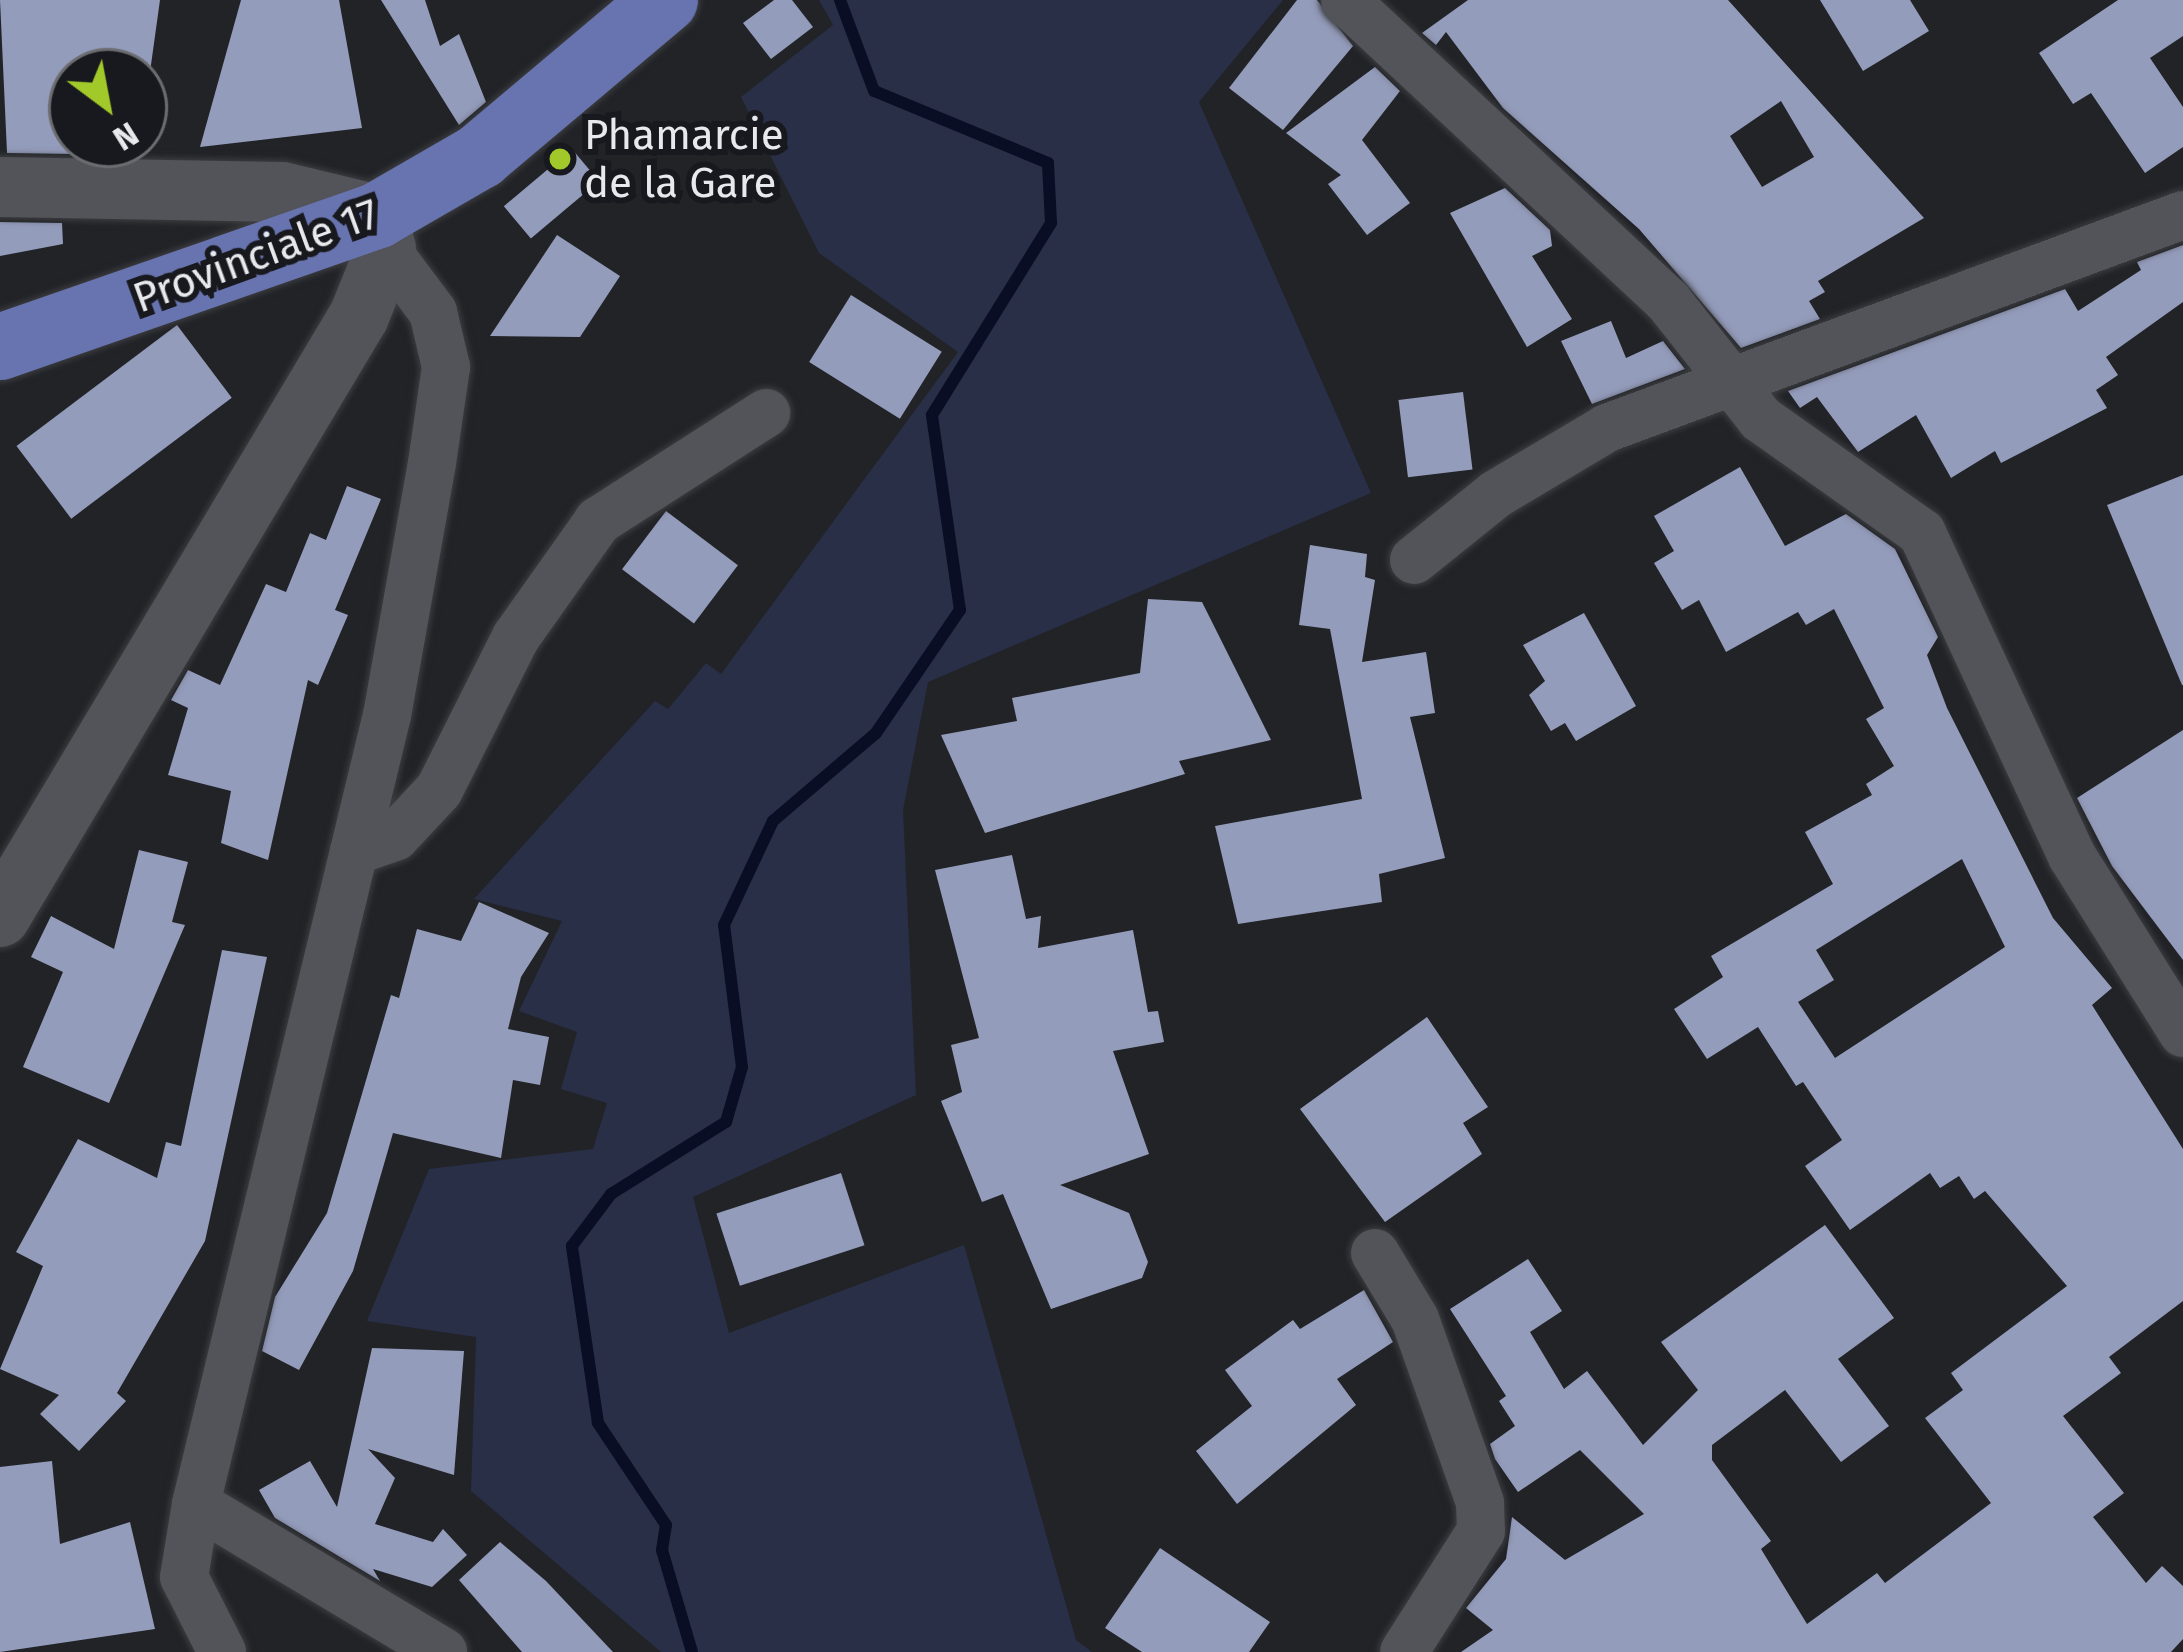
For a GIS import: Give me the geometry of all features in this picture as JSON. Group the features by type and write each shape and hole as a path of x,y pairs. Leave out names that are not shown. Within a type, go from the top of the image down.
{"main road":[{"name":"Provinciale 17","path":"0,346 382,232 665,0"}],"street":[{"path":"1345,0 1668,302 1802,454 1922,533 2072,856 2183,1033"},
{"path":"0,187 282,192 382,232 433,312 446,367 387,715 196,1504 184,1577 222,1652"},
{"path":"1414,560 1496,494 1607,428 2183,215"},
{"path":"0,917 359,316 382,232"},
{"path":"354,851 395,837 439,790 516,637 598,521 766,412"},
{"path":"1376,1253 1415,1319 1480,1503 1480,1531 1404,1652"},
{"path":"196,1504 443,1652"}],"shaded area":[{"path":"819,0 1283,0 1199,102 1371,493 928,682 903,810 916,1095 693,1197 729,1333 964,1245 1076,1640 1092,1652 661,1652 471,1491 476,1337 367,1321 429,1169 593,1149 607,1103 561,1089 577,1032 519,1011 562,921 474,899 655,701 668,709 706,663 721,674 958,352 819,253 741,97 833,25"}],"building":[{"path":"0,0 160,0 153,48 48,48 48,154 7,153"},
{"path":"241,0 339,0 362,128 200,147"},
{"path":"381,0 425,0 440,46 459,34 486,102 459,125"},
{"path":"774,0 792,0 813,27 771,59 743,23"},
{"path":"1297,0 1317,0 1353,46 1283,130 1229,88"},
{"path":"1468,0 1728,0 1924,218 1818,281 1825,292 1809,301 1820,319 1741,348 1639,229 1503,108 1446,32 1436,45 1422,33","holes":["1781,101 1814,157 1762,187 1730,136"]},
{"path":"1820,0 1910,0 1929,31 1863,71"},
{"path":"2118,0 2183,0 2183,36 2150,58 2183,107 2183,147 2145,173 2091,93 2073,104 2039,53"},
{"path":"1375,67 1400,91 1362,140 1410,203 1367,235 1328,184 1341,175 1286,133"},
{"path":"572,149 599,181 531,238 504,206"},
{"path":"1505,188 1550,230 1552,246 1532,256 1572,319 1527,347 1450,213"},
{"path":"0,222 62,223 63,244 0,256"},
{"path":"557,235 620,276 580,337 490,336"},
{"path":"2183,245 2183,302 2106,357 2118,375 2096,390 2107,408 2001,463 1995,451 1951,478 1916,415 1858,452 1817,397 1800,408 1788,391 2065,289 2078,311 2141,270 2137,262"},
{"path":"851,295 942,352 900,419 809,362"},
{"path":"1611,321 1626,358 1663,341 1685,369 1592,404 1561,341"},
{"path":"177,325 232,398 71,519 16,446"},
{"path":"1463,392 1473,469 1408,477 1398,400"},
{"path":"1740,467 1785,546 1846,514 1895,549 1938,637 1927,655 1947,708 2053,918 2112,988 2092,1005 2183,1149 2183,1301 2109,1357 2121,1373 2063,1416 2124,1493 2093,1517 2146,1583 2162,1566 2183,1586 2183,1639 2171,1652 1461,1652 1493,1630 1466,1608 1506,1559 1512,1517 1565,1560 1644,1514 1580,1450 1518,1492 1495,1459 1490,1444 1515,1426 1499,1401 1506,1396 1450,1309 1528,1259 1562,1311 1530,1332 1564,1389 1587,1371 1643,1445 1698,1390 1661,1342 1825,1225 1894,1318 1838,1359 1889,1426 1841,1462 1785,1390 1712,1445 1712,1460 1771,1541 1761,1549 1807,1624 1877,1573 1885,1583 1991,1503 1925,1418 1963,1390 1951,1373 2067,1286 1985,1191 1974,1199 1959,1176 1940,1188 1930,1173 1850,1230 1805,1166 1842,1140 1803,1082 1796,1086 1758,1027 1707,1059 1674,1009 1723,977 1711,956 1833,884 1805,832 1872,795 1866,784 1894,766 1866,719 1884,708 1834,609 1806,625 1798,612 1726,652 1699,600 1682,610 1654,563 1674,551 1654,516","holes":["1962,859 2005,947 1835,1058 1798,1002 1834,980 1816,950"]},
{"path":"2183,475 2183,685 2182,685 2107,505"},
{"path":"347,486 381,499 335,610 348,615 318,685 308,680 268,860 221,843 231,791 168,775 188,708 171,700 188,670 220,685 266,584 286,592 310,533 326,540"},
{"path":"666,511 738,565 694,623 622,569"},
{"path":"1310,545 1367,554 1365,577 1375,580 1362,662 1426,652 1435,713 1410,717 1445,858 1379,874 1382,902 1238,924 1215,826 1362,799 1330,629 1299,625"},
{"path":"1148,599 1202,602 1271,740 1179,761 1185,774 985,833 941,735 1017,721 1012,698 1140,673"},
{"path":"1584,613 1636,706 1576,741 1565,723 1551,731 1529,695 1545,681 1523,645"},
{"path":"2183,730 2183,960 2112,866 2077,798"},
{"path":"139,850 188,862 172,922 185,925 109,1103 23,1067 63,972 31,957 51,916 114,949"},
{"path":"1012,855 1026,919 1041,916 1038,948 1133,930 1148,1012 1158,1011 1164,1042 1113,1051 1149,1154 1060,1185 1129,1213 1148,1262 1142,1278 1051,1309 1003,1194 982,1202 941,1101 962,1092 951,1045 979,1038 935,870"},
{"path":"479,902 549,933 521,977 508,1029 549,1037 540,1085 513,1080 501,1158 393,1133 353,1271 299,1370 262,1351 275,1297 327,1213 391,995 399,998 417,929 461,941"},
{"path":"222,950 267,957 205,1241 117,1393 126,1401 79,1451 40,1414 59,1395 0,1369 43,1266 16,1252 78,1139 157,1178 166,1142 181,1146"},
{"path":"1427,1017 1488,1107 1463,1123 1482,1154 1385,1222 1300,1109"},
{"path":"841,1173 864,1245 740,1286 716,1213"},
{"path":"1364,1290 1393,1342 1337,1379 1356,1405 1237,1504 1196,1451 1252,1406 1225,1370 1293,1320 1300,1329"},
{"path":"372,1348 464,1351 454,1475 368,1449 395,1478 375,1524 433,1542 443,1529 467,1555 432,1587 373,1569 380,1581 275,1518 259,1490 310,1461 337,1507"},
{"path":"52,1461 60,1544 130,1522 155,1629 0,1652 0,1467"},
{"path":"500,1542 546,1581 613,1652 522,1652 459,1580"},
{"path":"1160,1548 1270,1622 1249,1652 1142,1652 1105,1628"}],"waterway":[{"path":"692,1652 662,1550 666,1525 598,1423 572,1246 611,1194 726,1122 742,1067 724,925 773,821 876,733 960,610 932,415 1051,223 1048,163 874,91 840,0"}],"place":[{"name":"Phamarcie de la Gare","path":"560,159"}]}
